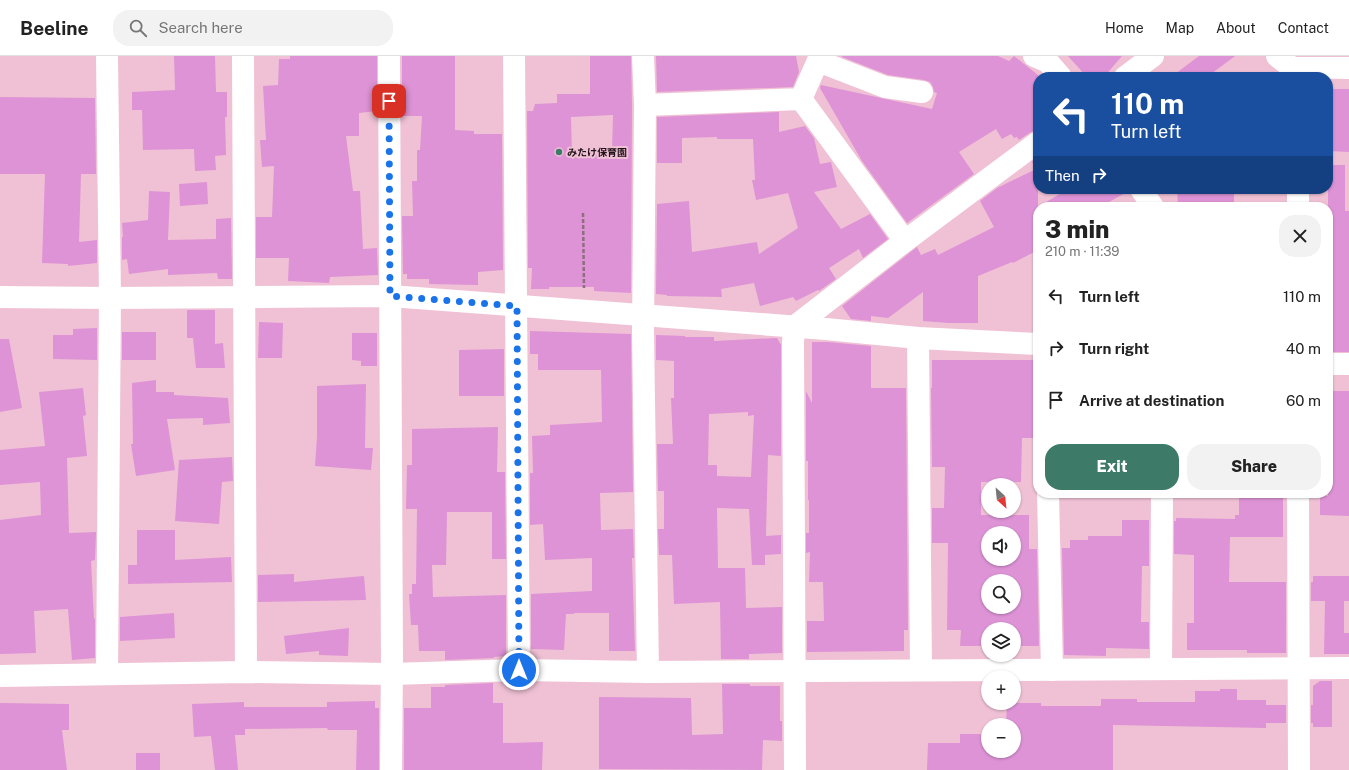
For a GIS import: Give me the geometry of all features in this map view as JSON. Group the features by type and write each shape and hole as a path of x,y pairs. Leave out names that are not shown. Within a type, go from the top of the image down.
{"street":[{"path":"107,56 110,298 108,674"},
{"path":"243,56 246,672"},
{"path":"389,56 392,674 391,770"},
{"path":"514,56 519,670"},
{"path":"643,56 645,105 643,315 648,672"},
{"path":"1034,56 1048,62 1056,72"},
{"path":"1132,72 1153,56"},
{"path":"801,99 819,58 885,87 922,92"},
{"path":"1287,67 1349,68"},
{"path":"645,105 801,99"},
{"path":"801,99 905,241"},
{"path":"794,327 905,241 1033,146"},
{"path":"0,297 110,298 390,296 918,338 1033,344"},
{"path":"794,327 794,672 796,770"},
{"path":"918,338 921,670"},
{"path":"1333,364 1349,364"},
{"path":"1048,498 1052,670"},
{"path":"1161,669 1162,498"},
{"path":"1298,498 1300,668 1299,770"},
{"path":"0,676 246,672 392,674 519,670 794,672 1349,668"}],"path":[{"path":"583,214 585,311"}],"building":[{"path":"174,56 215,56 216,92 227,92 227,117 225,117 226,155 215,156 216,170 195,171 194,149 143,150 142,110 132,110 132,92 175,90"},
{"path":"290,56 377,56 377,111 359,113 359,136 346,136 353,191 360,191 363,249 377,248 378,275 330,277 329,283 288,281 289,258 256,258 256,217 272,217 274,166 262,167 260,140 266,140 263,86 278,85 279,59 290,59"},
{"path":"402,56 455,56 455,130 474,131 474,134 502,134 503,270 478,272 478,285 429,284 429,279 407,279 407,274 403,274 402,216 413,216 412,181 417,181 417,150 420,150 422,116 403,116"},
{"path":"590,56 631,56 631,293 594,291 594,287 549,287 549,289 531,289 532,268 528,268 527,111 533,111 535,104 557,103 557,94 590,94","holes":["613,115 612,152 572,152 571,117"]},
{"path":"656,56 796,56 799,72 793,87 657,92"},
{"path":"998,56 1009,61 1014,56 1034,72 1033,72 1033,131 1019,140 1017,137 1014,138 1011,134 1002,139 996,129 959,152 974,174 907,223 862,161 820,88 821,85 932,109 937,93 934,92 930,82 888,75 842,57"},
{"path":"1068,56 1122,56 1108,72 1082,72"},
{"path":"1199,56 1235,56 1214,72 1178,72"},
{"path":"1333,89 1349,89 1349,152 1333,151"},
{"path":"0,97 95,98 96,174 81,174 79,242 97,240 97,263 68,266 68,264 42,263 45,174 0,174"},
{"path":"779,112 779,132 805,126 814,138 820,164 831,162 837,187 814,192 841,229 870,214 888,239 863,258 859,249 829,268 836,279 819,291 818,290 796,301 793,297 760,306 754,283 721,289 722,297 667,296 656,294 657,204 689,201 692,252 757,242 759,254 798,228 788,193 756,200 752,180 755,180 753,139 717,139 717,137 682,138 682,163 657,163 657,117"},
{"path":"1333,165 1345,165 1345,211 1349,211 1349,352 1333,352 1333,202 1328,202 1328,194 1333,194"},
{"path":"1033,170 1033,194 1038,194 1038,202 1033,202 1033,253 1013,263 1012,262 978,276 978,323 923,321 923,292 888,318 871,316 871,321 851,319 842,306 917,247 921,255 935,249 938,255 994,227 980,201 997,188"},
{"path":"207,182 208,204 180,206 179,184"},
{"path":"149,191 170,192 168,240 216,239 216,219 231,218 232,279 218,279 217,273 168,275 168,269 129,274 127,259 122,260 122,223 148,220"},
{"path":"1060,194 1124,194 1109,202 1046,202"},
{"path":"1177,194 1234,194 1234,202 1178,202"},
{"path":"187,310 215,310 215,344 223,343 225,368 196,368 193,338 187,338"},
{"path":"259,322 283,323 282,358 258,358"},
{"path":"97,328 97,360 53,359 53,335 73,335 73,329"},
{"path":"530,331 631,334 633,492 600,493 601,530 633,529 634,558 632,558 635,651 609,651 609,613 566,614 564,650 531,649 531,594 592,591 592,558 545,560 543,524 530,525 530,473 533,473 532,436 550,435 550,425 602,422 601,370 538,370 538,354 530,354"},
{"path":"122,332 156,332 156,360 122,360"},
{"path":"352,333 377,333 377,366 361,366 361,361 352,360"},
{"path":"656,335 714,337 714,341 777,338 781,345 781,456 768,455 766,536 781,535 781,554 765,555 765,565 752,565 749,509 717,508 718,568 745,568 746,608 782,607 782,653 749,654 749,659 721,659 720,602 674,604 672,555 659,555 658,529 664,529 664,491 658,491 657,444 673,444 671,398 674,398 674,361 656,360","holes":["748,412 748,416 754,415 751,477 717,476 717,465 708,465 709,414"]},
{"path":"0,339 9,339 22,408 0,412"},
{"path":"812,342 871,346 871,388 906,388 908,630 904,630 904,651 807,652 807,621 824,621 823,582 809,582 810,552 806,553 806,533 809,533 809,500 808,461 806,461 806,391 812,403"},
{"path":"504,349 504,396 459,396 459,350"},
{"path":"932,360 1033,360 1033,438 1022,438 1021,482 1021,478 981,478 981,518 1021,518 1021,515 1029,515 1029,549 1037,549 1039,646 1021,646 1021,622 981,622 981,646 960,646 961,630 947,630 948,543 932,543 932,508 944,508 945,467 932,467"},
{"path":"156,380 156,392 174,392 174,395 228,398 230,423 203,425 203,418 167,419 175,470 136,476 131,444 133,444 132,383"},
{"path":"366,384 365,448 373,448 371,470 315,466 317,437 317,386"},
{"path":"83,388 86,415 83,416 87,456 67,458 69,533 96,532 95,560 91,561 94,619 95,618 95,658 72,660 68,609 34,611 36,653 0,654 0,520 41,515 40,482 0,485 0,450 45,446 39,392"},
{"path":"1333,391 1349,391 1349,516 1320,515 1320,498 1333,498"},
{"path":"498,427 497,472 505,472 506,559 492,559 492,512 447,512 446,565 432,565 433,597 506,595 506,656 494,658 445,660 445,651 419,651 418,625 411,625 409,594 412,594 412,584 416,584 417,509 406,509 407,465 412,465 412,429"},
{"path":"232,457 233,481 222,482 219,524 175,521 179,460"},
{"path":"1239,498 1283,498 1283,537 1230,537 1229,582 1286,582 1286,653 1247,653 1247,650 1187,650 1187,623 1194,623 1194,555 1174,554 1174,521 1176,521 1176,518 1235,519 1235,515 1239,515"},
{"path":"1122,520 1149,520 1149,566 1142,566 1141,622 1149,622 1149,649 1106,648 1106,656 1064,655 1062,548 1070,548 1070,540 1088,540 1088,536 1122,536"},
{"path":"137,530 175,530 175,560 231,557 232,582 128,584 128,565 137,565"},
{"path":"294,574 294,582 364,576 366,600 258,602 258,575"},
{"path":"1313,576 1349,576 1349,601 1344,601 1344,633 1349,633 1349,654 1324,654 1325,601 1311,601 1311,582 1313,582"},
{"path":"174,613 175,638 120,641 120,617"},
{"path":"349,628 348,656 319,655 319,651 286,654 284,636"},
{"path":"1320,681 1332,681 1332,727 1313,727 1313,723 1311,723 1313,686"},
{"path":"493,683 493,703 503,703 503,743 543,742 542,770 404,770 404,708 431,708 431,687"},
{"path":"722,684 780,686 780,721 782,721 782,741 763,740 762,770 599,769 599,697 691,698 692,735 723,734"},
{"path":"1220,689 1237,689 1237,700 1266,700 1266,705 1286,705 1286,723 1266,723 1266,728 1113,725 1113,770 927,770 928,743 960,743 960,734 981,734 981,758 1021,758 1021,718 1006,718 1007,710 1021,710 1021,703 1041,703 1041,706 1101,706 1101,699 1137,699 1137,702 1195,702 1195,691 1220,691"},
{"path":"375,701 375,708 379,708 379,770 356,770 357,730 328,730 327,728 245,729 245,735 235,735 238,770 215,770 211,736 194,737 192,704 244,702 244,707 327,707 327,702"},
{"path":"0,703 69,704 69,730 62,730 67,770 0,770"},
{"path":"136,753 160,753 160,770 136,770"}],"place":[{"name":"みたけ保育園","path":"559,152"}],"route":[{"path":"389,101 390,296 517,306 519,670"}]}
